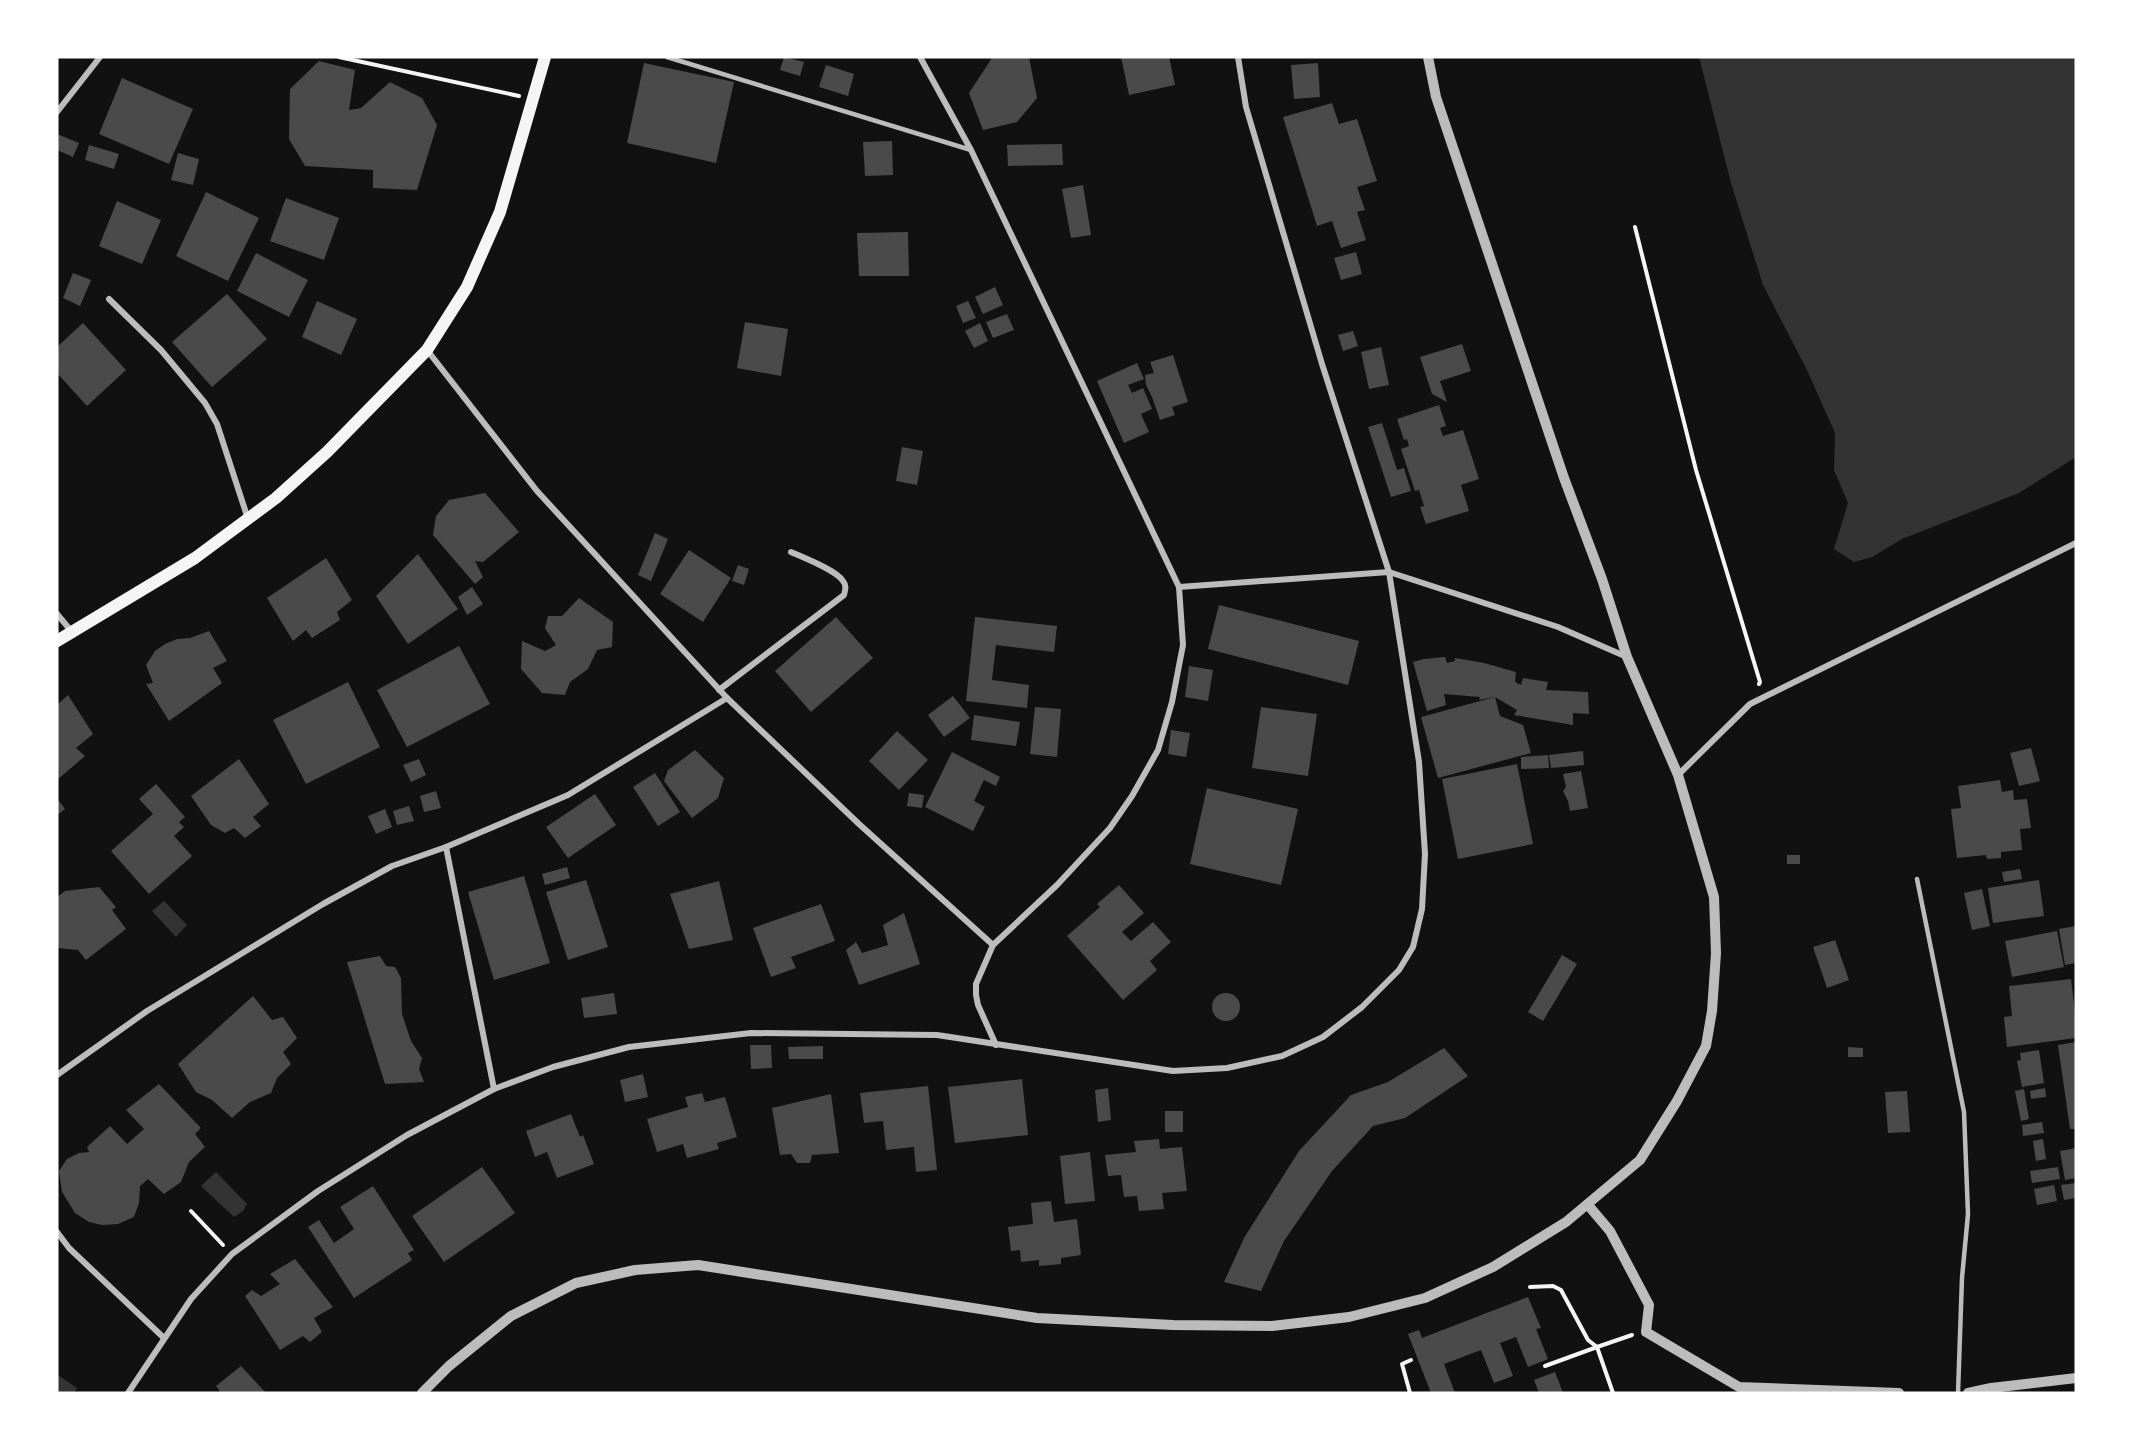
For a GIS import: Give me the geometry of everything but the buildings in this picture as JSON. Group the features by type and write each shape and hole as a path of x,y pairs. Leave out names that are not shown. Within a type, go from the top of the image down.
{"main road":[{"path":"57,641 195,558 276,498 327,452 427,350 467,287 500,212 545,57"}],"street":[{"path":"57,112 100,57"},
{"path":"920,57 971,150 1179,587 1183,645 1172,702 1158,750 1132,796 1110,828 1057,885 993,945 976,984 978,1005 996,1045"},
{"path":"128,1393 191,1299 232,1254 318,1191 407,1135 494,1089 553,1067 629,1047 750,1033 937,1035 1173,1071 1227,1068 1282,1056 1323,1037 1362,1007 1399,970 1413,947 1422,909 1425,854 1419,762 1389,572 1322,364 1246,107 1238,57"},
{"path":"422,1393 449,1366 511,1316 576,1283 635,1270 698,1265 1036,1318 1173,1325 1272,1326 1349,1317 1425,1298 1493,1267 1566,1222 1640,1160 1677,1101 1706,1046 1712,1011 1716,953 1714,897 1678,775 1627,657 1602,579 1564,478 1436,97 1428,57"},
{"path":"109,299 161,351 205,403 217,423 248,519"},
{"path":"427,350 537,490 719,690 859,824 993,945"},
{"path":"1678,775 1749,704 2076,543"},
{"path":"719,690 844,595 846,589 844,582 837,576 791,552"},
{"path":"1179,587 1389,572 1558,627 1627,657"},
{"path":"57,614 72,632"},
{"path":"57,1075 147,1011 323,904 392,866 446,847 568,795 727,698"},
{"path":"446,847 494,1089"},
{"path":"1588,1205 1610,1231 1649,1305 1646,1332 1739,1387 1899,1393"},
{"path":"57,1232 69,1248 164,1338"},
{"path":"1968,1393 2076,1378"}],"lane":[{"path":"667,57 971,150"},
{"path":"1917,879 1964,1112 1968,1214 1962,1278 1958,1393"},
{"path":"1739,1387 1771,1393"}],"path":[{"path":"339,57 534,99"},
{"path":"1635,227 1696,470 1760,682 1749,704"},
{"path":"191,1211 232,1254"},
{"path":"1530,1287 1553,1286 1561,1290 1588,1341 1597,1347 1613,1393"},
{"path":"1545,1366 1644,1330 1646,1332"},
{"path":"1410,1393 1402,1364 1412,1360"}],"shaded area":[{"path":"1699,57 2076,57 2076,457 2019,493 1902,539 1872,557 1854,562 1834,549 1848,503 1834,470 1835,433 1807,370 1763,285 1731,183"},
{"path":"164,901 187,925 176,937 152,911"},
{"path":"216,1172 247,1204 243,1211 234,1217 201,1186"},
{"path":"58,1375 77,1388 74,1393 57,1393"}]}
